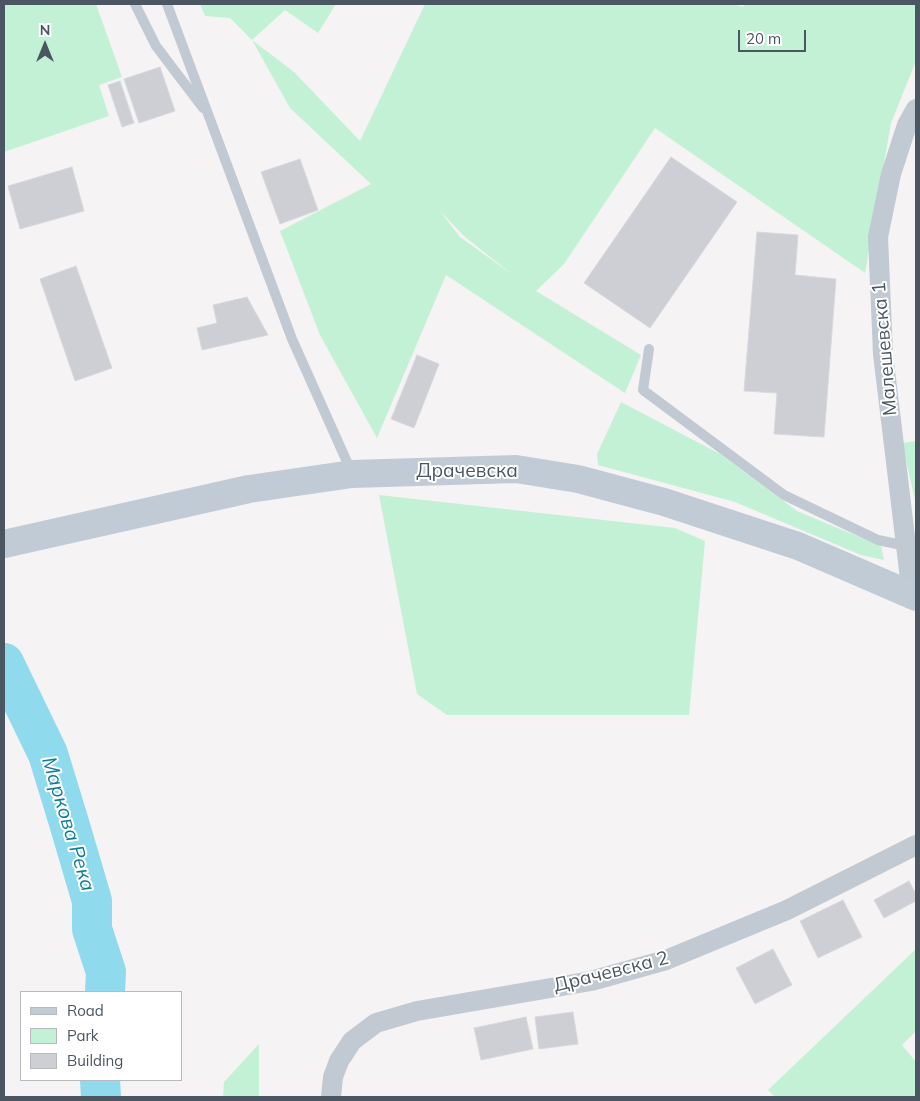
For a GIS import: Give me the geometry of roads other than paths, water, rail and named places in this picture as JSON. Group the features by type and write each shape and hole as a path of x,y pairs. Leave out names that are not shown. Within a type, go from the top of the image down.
{"main road":[{"name":"Драчевска","path":"4,544 249,488 352,474 516,469 578,479 664,502 798,546 914,596"}],"street":[{"name":"Малешевска 1","path":"914,596 906,546 883,354 878,237 890,174 907,125 916,109"},
{"name":"Драчевска 2","path":"331,1097 333,1077 339,1061 352,1040 376,1023 417,1011 591,981 666,960 788,910 916,845"}],"lane":[{"path":"135,4 156,46 211,119"},
{"path":"167,4 292,339 352,474"},
{"path":"649,349 643,390 784,494 878,540 906,546"}],"waterway":[{"name":"Маркова Река","path":"4,663 48,754 92,901 92,929 106,972 105,991"},
{"name":"Маркова Река","path":"100,1081 101,1097"}]}
